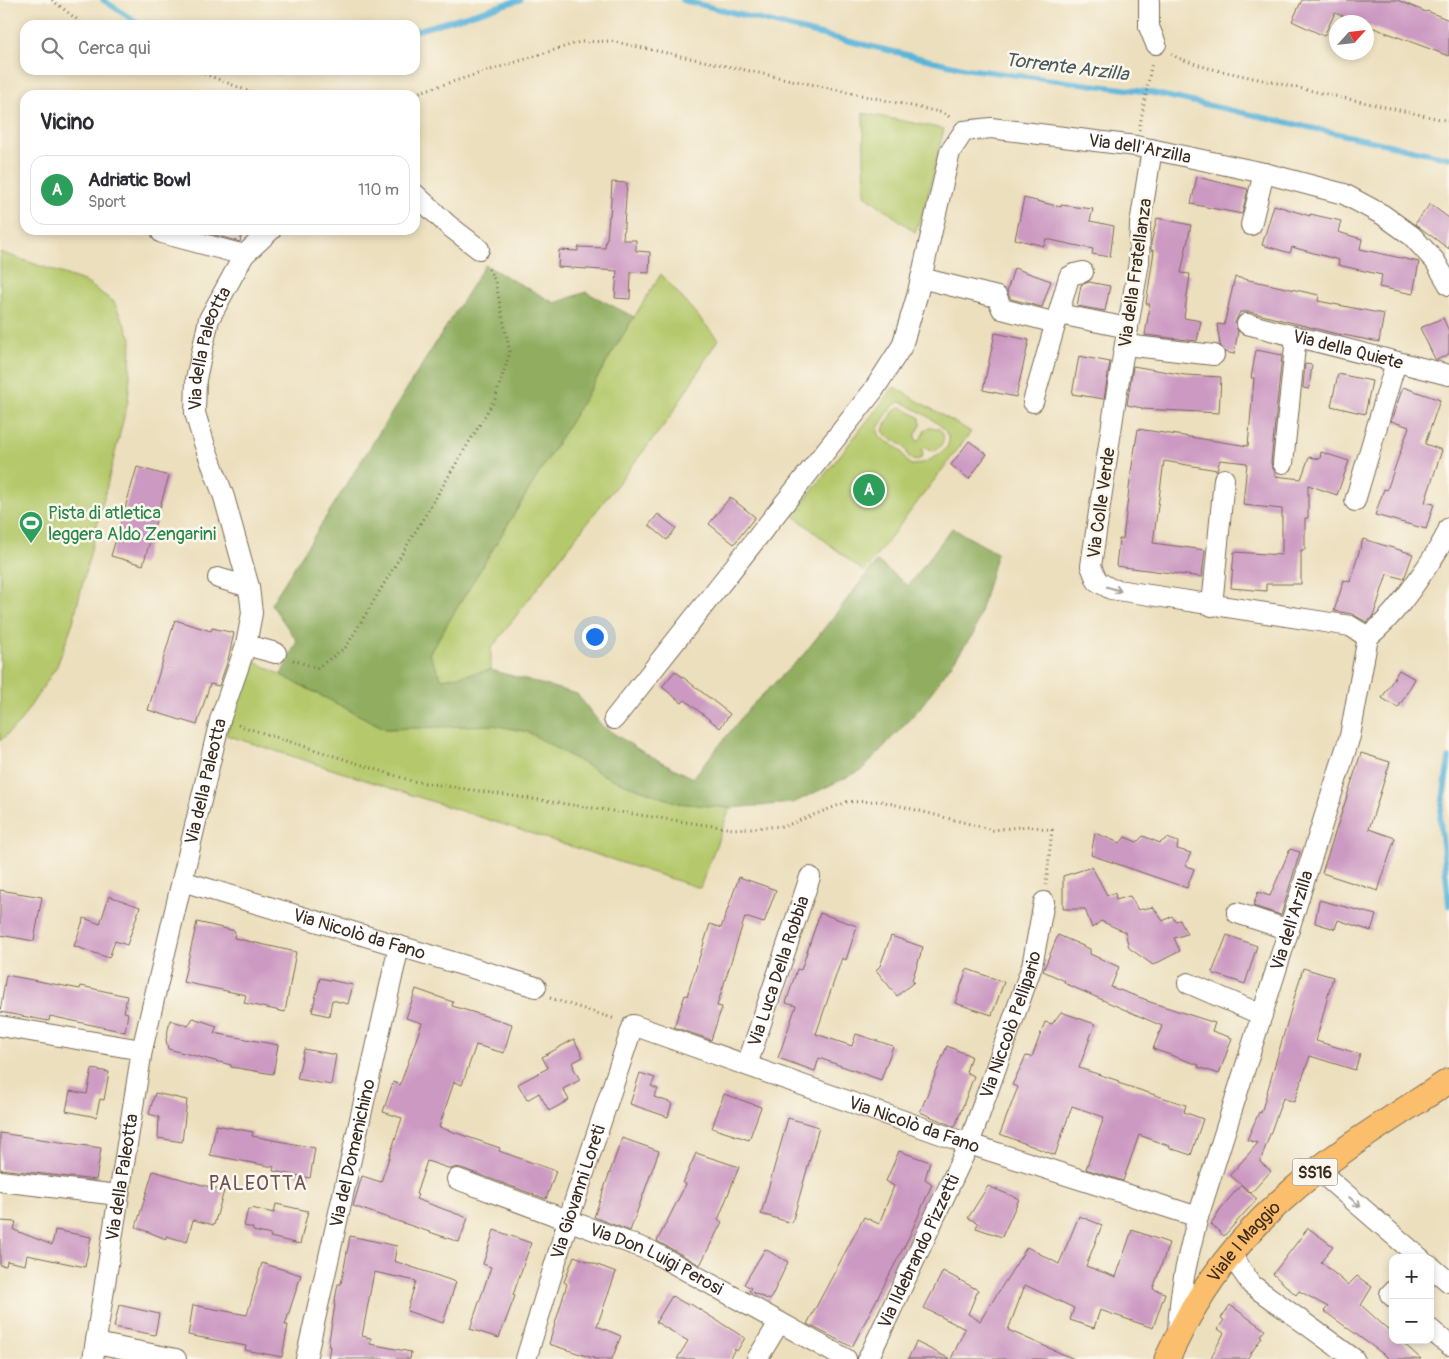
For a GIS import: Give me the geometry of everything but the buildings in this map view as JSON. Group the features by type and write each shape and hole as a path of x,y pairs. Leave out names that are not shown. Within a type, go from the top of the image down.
{"main road":[{"name":"Viale I Maggio","path":"1167,1359 1178,1335 1210,1282 1232,1252 1272,1208 1318,1170 1449,1081"}],"street":[{"path":"1148,0 1149,27 1156,44"},
{"name":"Via dell'Arzilla","path":"964,131 991,128 1136,146 1264,172 1344,194 1383,215 1412,236 1435,261 1449,285"},
{"path":"614,719 873,391 902,346 919,287 950,152 964,131"},
{"name":"Via della Fratellanza","path":"1116,397 1139,262 1140,224 1152,149"},
{"path":"1251,225 1264,172"},
{"path":"420,199 479,249"},
{"path":"169,235 244,255"},
{"name":"Via della Paleotta","path":"95,1351 142,1050 220,720 246,645 252,613 249,587 224,497 195,413 196,379 209,319 244,255 266,235"},
{"path":"1033,402 1069,277 1082,272"},
{"path":"919,287 997,297 1002,309 1057,318 1214,355"},
{"name":"Via della Quiete","path":"1247,324 1449,375"},
{"path":"1283,463 1296,337"},
{"path":"1355,501 1396,362"},
{"name":"Via Colle Verde","path":"1116,397 1090,566 1097,581 1111,590 1350,626 1368,638"},
{"path":"1212,606 1224,479"},
{"path":"1368,638 1382,626 1416,583 1446,536 1449,528"},
{"path":"218,578 249,587"},
{"name":"Via dell'Arzilla","path":"1178,1335 1183,1276 1198,1217 1350,736 1368,638"},
{"path":"246,645 276,654"},
{"name":"Via Luca Della Robbia","path":"747,1065 810,877"},
{"name":"Via Nicolò da Fano","path":"182,881 536,987"},
{"name":"Via Niccolò Pellipario","path":"969,1144 1032,966 1044,902"},
{"path":"1237,913 1289,930"},
{"name":"Via del Domenichino","path":"306,1359 399,946"},
{"path":"1188,983 1262,1016"},
{"name":"Via Nicolò da Fano","path":"633,1025 969,1144 1198,1217"},
{"name":"Via Giovanni Loreti","path":"526,1359 568,1221 633,1025"},
{"path":"0,1026 142,1050"},
{"name":"Via Ildebrando Pizzetti","path":"868,1359 969,1144"},
{"path":"1318,1170 1415,1254"},
{"name":"Via Don Luigi Perosi","path":"457,1179 651,1251 846,1359"},
{"path":"0,1181 118,1195"},
{"path":"1232,1252 1252,1285 1354,1359"},
{"path":"1434,1269 1449,1282"},
{"path":"1210,1282 1231,1281 1252,1285"},
{"path":"757,1359 779,1323"},
{"path":"1434,1332 1449,1345"},
{"path":"95,1351 176,1359"}],"path":[{"path":"52,0 78,20"},
{"path":"420,92 580,42 611,41 944,113 964,131"},
{"path":"1138,135 1156,44 1178,58 1208,68 1449,121"},
{"path":"208,75 245,90"},
{"path":"276,654 317,668 346,647 494,399 510,352 495,281 479,249"},
{"path":"220,720 412,781 733,828 785,826 846,802 881,801 993,830 1029,826 1052,830 1044,902"},
{"path":"536,987 544,996 633,1025"}],"green space":[{"path":"863,113 944,129 926,203 915,232 865,195"},
{"path":"0,252 84,281 114,302 131,338 128,401 73,622 57,666 19,723 0,741"},
{"path":"485,265 555,303 586,292 634,317 429,654 442,679 491,670 577,694 602,726 644,753 693,778 750,707 804,654 877,561 908,586 952,528 997,553 974,633 920,708 862,770 793,803 730,808 678,803 609,778 528,732 493,725 386,729 281,675 297,641 271,604"},
{"path":"661,274 718,339 668,420 491,649 491,670 442,680 429,654"},
{"path":"894,387 971,432 864,572 793,515","holes":["900,402 938,424 945,430 948,438 948,445 941,453 920,464 909,464 900,450 882,439 878,432 878,428 892,406"]},
{"path":"900,407 920,418 921,425 915,436 916,440 920,440 925,430 931,428 940,430 943,434 943,443 939,447 934,451 924,447 922,449 923,455 916,461 910,458 901,445 886,435 883,429 894,411"},
{"path":"250,659 386,729 493,725 528,732 609,778 678,803 730,808 700,888 226,735"}],"waterway":[{"name":"Torrente Arzilla","path":"103,0 133,20"},
{"name":"Torrente Arzilla","path":"420,30 520,0"},
{"name":"Torrente Arzilla","path":"682,0 968,69 1148,92 1449,158"},
{"name":"Torrente Arzilla","path":"1449,758 1440,818 1449,906"}],"place":[{"name":"Adriatic Bowl","path":"869,490"},
{"name":"Pista di atletica leggera Aldo Zengarini","path":"31,544"}],"district":[{"name":"PALEOTTA","path":"258,1183"}]}
